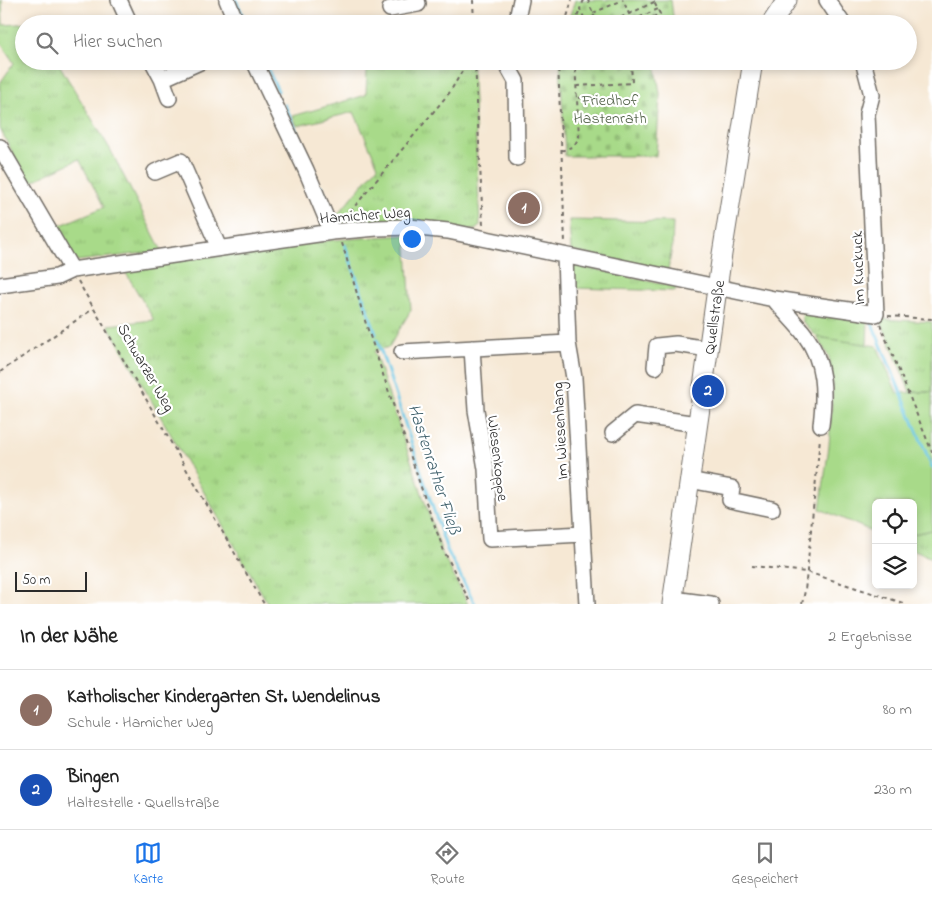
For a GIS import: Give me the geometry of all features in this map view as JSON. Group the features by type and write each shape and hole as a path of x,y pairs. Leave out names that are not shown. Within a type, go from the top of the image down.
{"main road":[{"path":"777,15 786,0"},
{"name":"Quellstraße","path":"672,601 717,288 753,70"}],"street":[{"path":"120,0 126,15"},
{"path":"227,0 233,15"},
{"path":"390,10 418,4 417,0"},
{"path":"518,15 521,0"},
{"path":"827,0 837,15"},
{"path":"157,70 169,98"},
{"path":"162,79 182,70"},
{"path":"258,70 335,232"},
{"path":"509,70 516,81 517,158"},
{"name":"Im Kuckuck","path":"717,288 774,300 876,314 867,114 872,95 865,70"},
{"path":"0,147 72,270"},
{"path":"154,172 186,158 219,248"},
{"name":"Hamicher Weg","path":"0,285 57,277 72,270 219,248 335,232 409,227 448,231 717,288"},
{"name":"Im Wiesenhang","path":"565,256 568,343 574,378 587,604"},
{"path":"774,300 805,334 817,355 824,391 821,425"},
{"path":"402,352 568,343"},
{"path":"655,367 657,346 676,344 708,349"},
{"name":"Wiesenkoppe","path":"472,348 476,410 486,469 490,539 583,534"},
{"path":"613,433 635,415 698,424"},
{"path":"689,480 732,488 730,500 772,509"},
{"path":"672,601 711,604"}],"path":[{"path":"474,0 474,15"},
{"path":"568,15 572,0"},
{"path":"578,15 584,0"},
{"path":"588,0 593,13 623,0 629,14 653,1 660,14 658,15"},
{"path":"580,9 583,15"},
{"path":"645,15 658,9"},
{"path":"463,70 450,92 342,221 335,232 427,505 444,551 471,604"},
{"path":"475,70 484,239"},
{"path":"558,70 565,256"},
{"path":"561,151 574,146 579,137 575,70"},
{"path":"576,86 632,83 631,70"},
{"path":"577,98 600,96"},
{"name":"Schwarzer Weg","path":"72,270 264,604"},
{"path":"0,372 93,309"},
{"path":"932,319 876,314 932,452"},
{"path":"802,604 821,425"},
{"path":"752,566 806,572 906,604"}],"green space":[{"path":"0,0 2,0 3,25 15,24 15,70 62,70 110,149 162,251 77,261 70,256 54,228 104,207 79,159 29,183 0,129 0,83 14,63 0,41"},
{"path":"575,0 671,0 673,15 570,15"},
{"path":"367,70 472,70 480,226 475,230 342,226 335,222 334,219 378,166 354,112 297,126 293,116 366,95"},
{"name":"Friedhof Hastenrath","path":"560,70 656,70 660,94 656,156 565,156"},
{"path":"569,220 673,222 672,248 668,270 571,251"},
{"path":"406,235 411,310 389,347 374,351 442,553 468,604 268,604 108,325 154,320 123,268 333,240"},
{"path":"576,265 676,287 675,291 572,288 571,268"},
{"path":"803,309 868,320 867,345 817,337 802,321"},
{"path":"880,319 932,322 932,392 910,392"},
{"path":"817,337 877,346 897,393 932,392 932,530 917,533 917,499 872,499 872,531 820,509 829,446 833,385 829,357"},
{"path":"932,530 932,558 917,552 917,533"}],"waterway":[{"name":"Hastenrather Fließ","path":"236,0 243,15"},
{"name":"Hastenrather Fließ","path":"268,70 278,91"},
{"name":"Hastenrather Fließ","path":"285,105 306,153"},
{"name":"Hastenrather Fließ","path":"321,186 339,226"},
{"name":"Hastenrather Fließ","path":"345,245 376,334"},
{"path":"871,321 932,467"},
{"name":"Hastenrather Fließ","path":"377,339 447,550 475,604"}],"place":[{"name":"Katholischer Kindergarten St. Wendelinus","path":"524,208"},
{"name":"Bingen","path":"708,391"}]}
